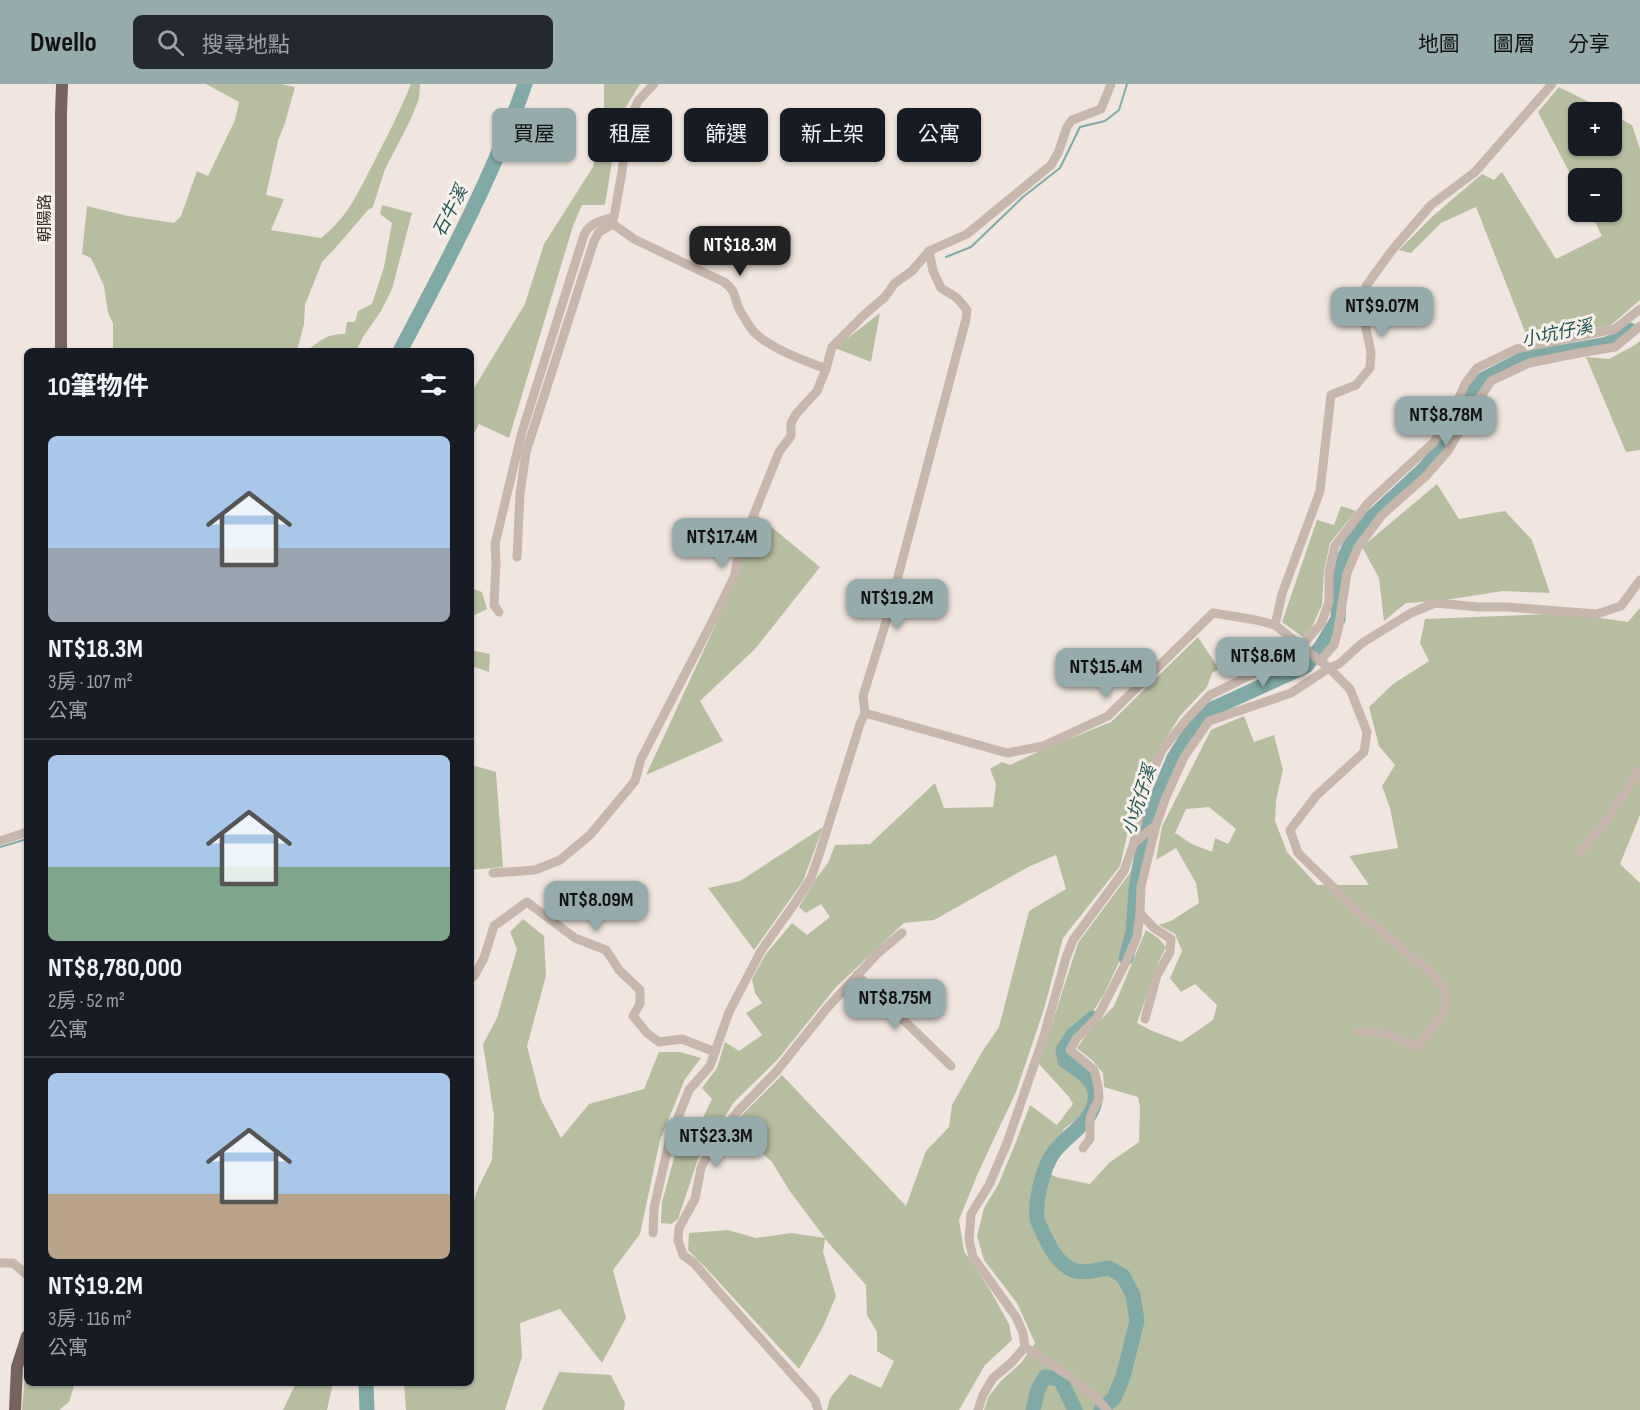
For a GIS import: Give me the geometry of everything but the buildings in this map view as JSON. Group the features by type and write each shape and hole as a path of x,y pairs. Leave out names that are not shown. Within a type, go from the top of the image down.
{"main road":[{"name":"朝陽路","path":"61,348 62,84"},
{"path":"15,1410 16,1368 24,1345"}],"street":[{"path":"518,557 520,494 525,452 594,241 599,232 613,221 629,121 638,100 654,84"},
{"path":"493,873 536,870 560,860 590,835 635,781 641,759 735,575 738,554 779,452 790,436 796,414 817,391 832,347 885,297 895,283 912,271 929,251 967,234 1051,165 1058,153 1067,126 1072,120 1101,109 1111,84"},
{"path":"1275,625 1282,594 1320,491 1331,396 1356,385 1370,368 1371,352 1364,319 1366,286 1393,249 1431,205 1475,172 1552,84"},
{"path":"498,612 494,605 495,544 522,432 588,227 595,222 613,221 634,238 724,282 733,289 740,311 754,332 803,360 826,369"},
{"path":"653,1233 654,1208 670,1138 689,1090 710,1066 729,1012 761,951 811,878 865,713 863,696 889,610 968,310 957,298 941,288 933,271 929,251"},
{"path":"1104,1406 1072,1378 1025,1347 1023,1333 1016,1317 973,1257 969,1240 971,1214 988,1185 1007,1143 1043,1039 1073,940 1124,871 1134,843 1143,794 1162,750 1210,695 1257,672 1301,646 1321,624 1329,602 1329,572 1335,546 1368,503 1434,442 1451,416 1465,384 1477,368 1516,349 1616,329 1640,309"},
{"path":"1320,661 1334,645 1347,573 1358,547 1382,515 1425,477 1448,452 1491,381 1529,363 1615,347 1640,326"},
{"path":"1083,1148 1090,1139 1090,1118 1099,1098 1098,1086 1094,1070 1070,1050 1076,1039 1097,1018 1137,937 1141,887 1156,825 1185,757 1209,721 1291,693 1339,664 1362,642 1411,612 1434,603 1597,614 1621,606 1640,580"},
{"path":"865,713 1007,753 1043,746 1108,716 1213,613 1275,625 1329,668 1350,689 1367,732 1364,752 1316,796 1290,830 1298,853 1363,916 1428,970 1445,989 1446,1009 1418,1047 1383,1033 1359,1031"},
{"path":"1580,853 1604,824 1640,769"},
{"path":"1134,843 1156,825"},
{"path":"0,841 24,833"},
{"path":"474,976 484,958 494,926 527,902 575,938 606,950 620,970 640,990 640,1004 633,1016 647,1033 659,1042 682,1039 715,1052"},
{"path":"1140,913 1154,928 1171,939 1170,952 1157,975 1145,1019"},
{"path":"818,1410 816,1400 694,1263 683,1255 678,1240 679,1228 695,1199 701,1168 717,1137 739,1110 776,1072 828,1006 878,953 902,933"},
{"path":"858,975 951,1066"},
{"path":"0,1263 13,1263 24,1272"},
{"path":"978,1410 983,1395 993,1378 1025,1347"}],"green space":[{"path":"206,84 281,84 295,87 278,141 266,195 284,199 271,230 321,238 339,221 352,203 411,84 420,84 419,99 385,169 373,207 322,262 305,305 304,324 298,348 113,348 113,323 108,313 104,286 91,258 82,254 87,206 128,216 174,223 181,216 197,171 208,176 235,120 239,102"},
{"path":"604,84 640,84 625,108 604,108"},
{"path":"1559,87 1589,102 1568,102 1568,156 1622,156 1622,120 1632,125 1640,149 1640,300 1611,325 1529,342 1476,207 1441,223 1411,253 1399,250 1433,216 1482,174 1494,180 1502,172 1556,259 1602,236 1595,222 1622,222 1622,168 1568,170 1538,112"},
{"path":"594,162 612,162 605,205 582,205 573,226 509,438 479,424 474,433 474,388 525,304 544,244"},
{"path":"382,205 412,213 392,289 381,311 358,348 311,348 328,336 345,334 347,322 355,322 358,311 372,304 384,267 392,223 380,214"},
{"path":"880,313 871,362 835,348"},
{"path":"1640,341 1640,450 1626,452 1586,357 1609,359"},
{"path":"1437,484 1459,519 1505,511 1532,540 1550,593 1503,591 1439,601 1406,603 1384,621 1379,578 1362,547"},
{"path":"1341,506 1356,511 1330,543 1324,571 1322,605 1312,627 1303,637 1282,622 1317,520 1334,525"},
{"path":"758,516 820,567 755,649 700,701 723,741 646,775 740,572 742,552"},
{"path":"474,589 482,592 487,609 474,616"},
{"path":"1640,608 1640,815 1620,864 1640,883 1640,1410 984,1410 989,1396 1001,1381 1021,1363 1035,1343 1017,1303 984,1260 977,1236 984,1208 998,1185 1030,1105 1057,1125 1073,1104 1039,1064 1078,943 1130,873 1137,846 1144,847 1131,937 1104,994 1092,1013 1075,1034 1063,1044 1063,1053 1089,1077 1093,1087 1091,1098 1082,1115 1062,1129 1064,1130 1055,1143 1043,1170 1056,1177 1090,1184 1109,1163 1139,1142 1138,1097 1104,1087 1103,1073 1077,1048 1114,1006 1146,930 1166,947 1137,1023 1181,1042 1213,1020 1217,1005 1195,984 1181,992 1170,978 1182,951 1175,934 1159,925 1171,921 1199,903 1196,883 1176,848 1156,860 1162,826 1211,730 1244,716 1254,742 1274,735 1283,770 1276,800 1275,821 1287,852 1317,885 1369,885 1349,856 1398,848 1390,808 1382,786 1395,765 1379,746 1369,707 1393,684 1429,661 1420,643 1425,619 1548,614 1628,622","holes":["1209,807 1236,829 1228,844 1215,838 1212,852 1192,844 1175,833 1186,809"]},
{"path":"1198,637 1219,669 1212,673 1207,687 1180,716 1150,764 1132,814 1120,866 1063,938 1044,1009 1016,1092 959,1220 964,1251 989,1288 1009,1324 1012,1340 985,1365 959,1410 827,1410 830,1398 850,1374 881,1388 894,1361 877,1351 877,1332 867,1315 866,1285 825,1239 823,1252 836,1296 823,1327 799,1369 688,1250 689,1233 728,1230 756,1238 791,1233 825,1238 789,1190 772,1162 734,1128 741,1116 782,1075 906,1206 926,1151 949,1127 952,1105 999,1027 1029,911 1066,889 1056,855 1028,867 934,920 904,923 836,987 778,1059 734,1102 698,1159 678,1219 671,1224 661,1223 662,1202 684,1122 699,1126 712,1099 702,1088 717,1068 725,1042 739,1051 762,1035 746,1013 762,1003 755,993 752,979 766,954 792,923 807,935 830,917 821,904 806,913 799,907 828,863 835,845 870,844 935,783 944,808 993,807 996,784 990,769 1002,762 1010,765 1111,722"},
{"path":"474,651 490,654 489,672 474,667"},
{"path":"474,766 496,772 503,867 474,870"},
{"path":"823,827 803,881 754,950 708,888 740,881"},
{"path":"523,919 544,936 546,976 527,1046 541,1100 561,1138 589,1104 644,1089 659,1052 680,1052 701,1058 685,1079 660,1140 640,1234 613,1270 626,1318 602,1363 560,1309 520,1323 522,1357 505,1410 406,1410 404,1386 474,1386 474,1201 492,1160 494,1116 483,1044 497,1018 517,949 510,932"},
{"path":"559,1372 611,1375 625,1403 624,1410 542,1410"},
{"path":"24,1385 74,1386 69,1402 59,1410 22,1410"},
{"path":"295,1386 332,1386 327,1410 283,1410"}],"waterway":[{"name":"石牛溪","path":"402,348 484,186 525,84"},
{"path":"946,257 971,247 1023,197 1060,168 1080,127 1105,121 1119,110 1127,84"},
{"name":"小坑仔溪","path":"1126,958 1133,932 1136,890 1152,810 1174,758 1194,726 1212,709 1306,666 1338,619 1339,582 1345,556 1357,531 1423,470 1447,443 1470,396 1484,379 1523,359 1603,345 1618,340 1630,330"},
{"path":"0,847 24,840"},
{"name":"小坑仔溪","path":"1093,1018 1072,1036 1063,1050 1065,1061 1084,1074 1091,1083 1094,1088 1095,1103 1087,1119 1050,1158 1037,1202 1037,1218 1054,1254 1064,1265 1083,1272 1109,1268 1123,1276 1133,1295 1137,1321 1123,1377 1114,1398 1101,1410"},
{"name":"小坑仔溪","path":"1033,1410 1038,1389 1045,1377 1060,1379 1075,1410"},
{"name":"石牛溪","path":"366,1386 367,1410"}]}
